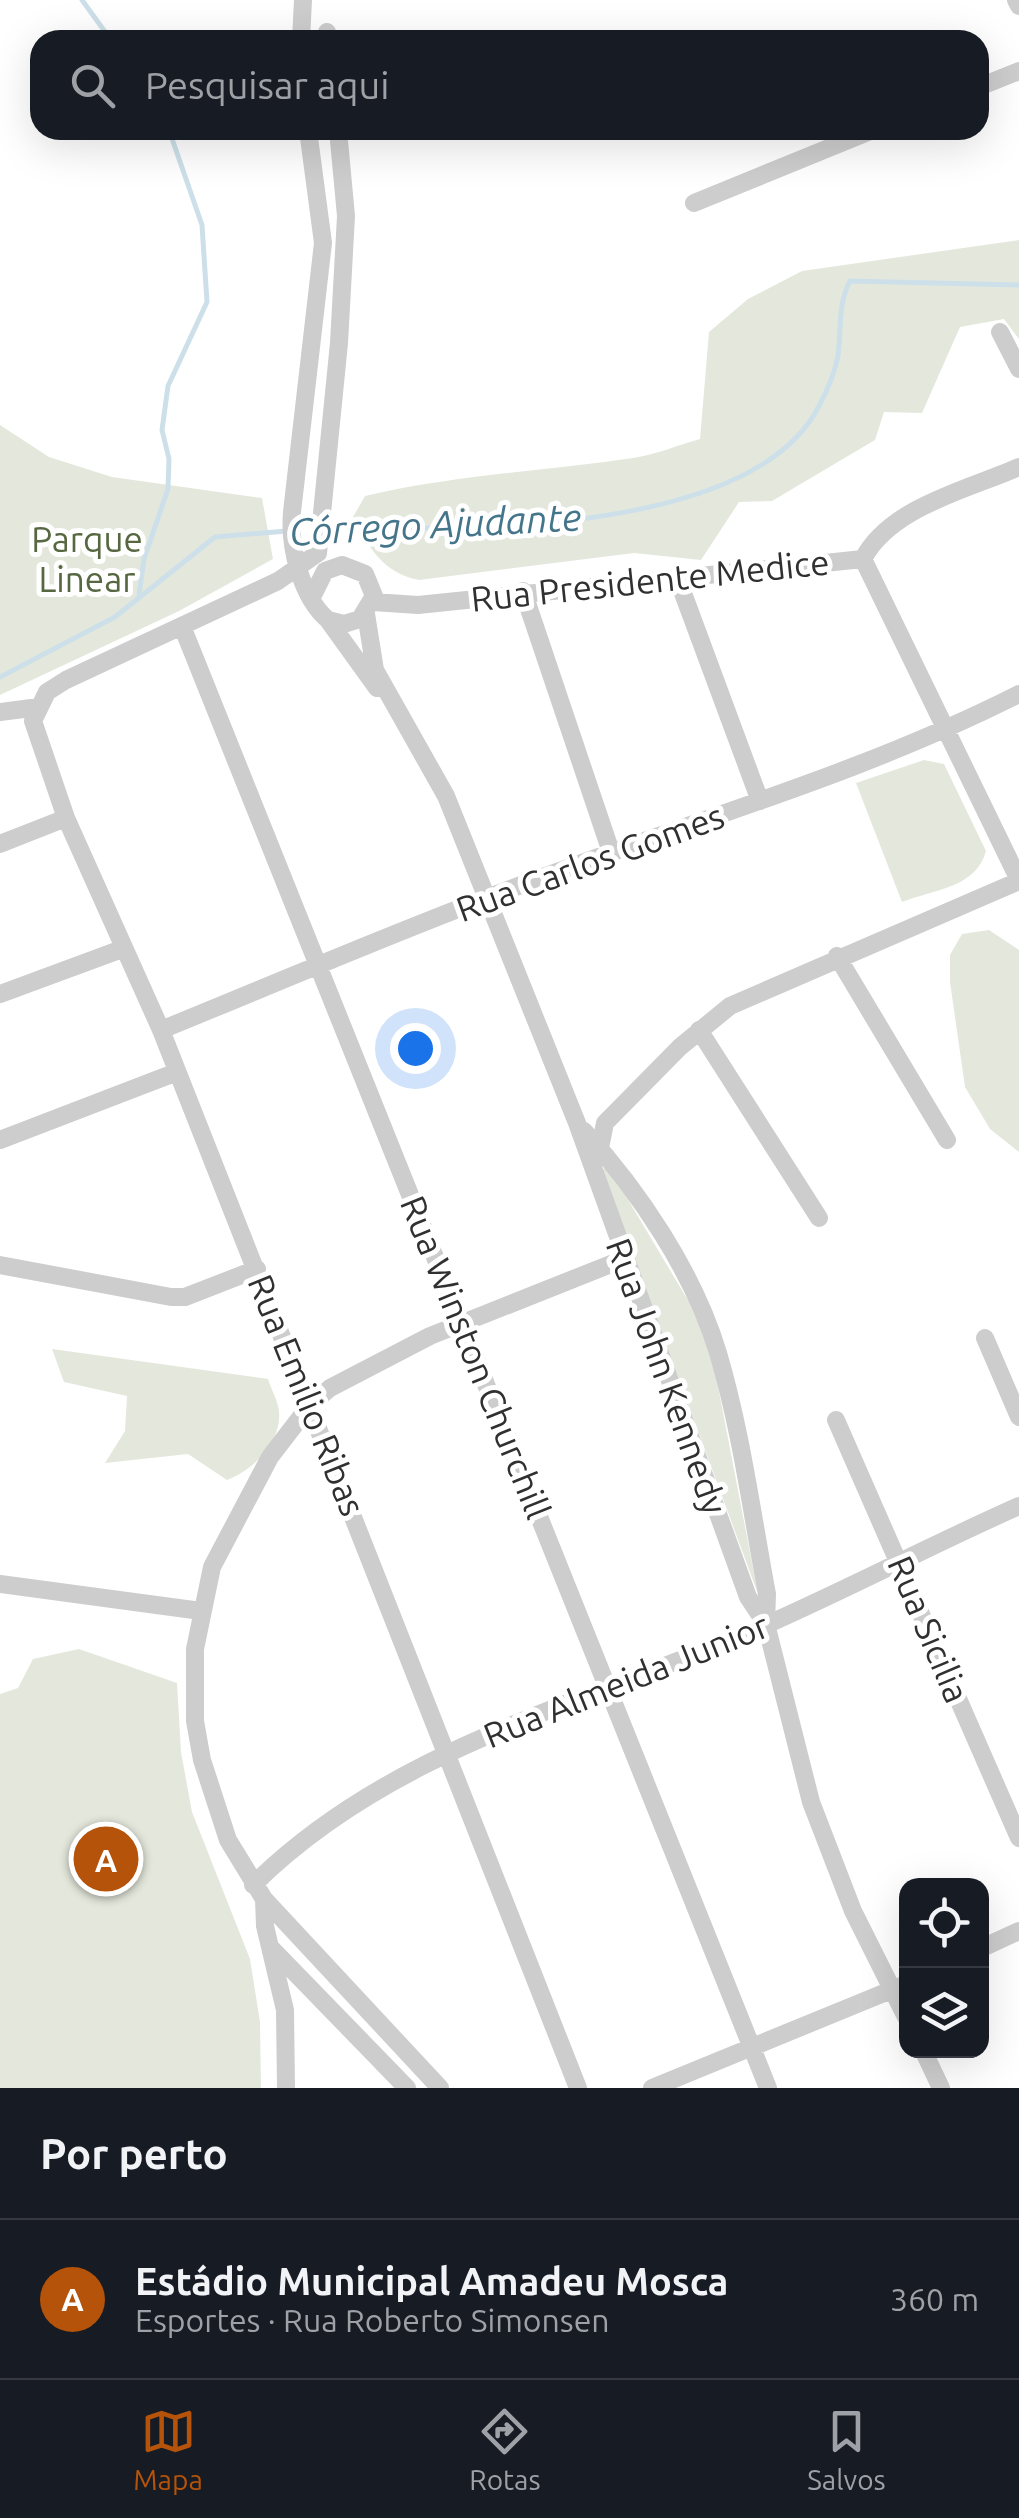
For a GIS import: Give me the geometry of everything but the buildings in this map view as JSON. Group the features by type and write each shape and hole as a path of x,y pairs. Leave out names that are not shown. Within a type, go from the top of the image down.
{"street":[{"path":"301,30 302,0"},
{"path":"989,83 1019,71"},
{"path":"309,140 323,243 293,518 306,547 366,574 373,589 370,608 352,623 328,620 299,570 306,547 322,486 339,343 346,216 339,140"},
{"path":"694,203 849,140"},
{"path":"1000,332 1019,370"},
{"name":"Rua Presidente Medice","path":"370,608 863,559 873,540 897,520 1019,468"},
{"path":"293,518 313,503 322,486"},
{"path":"594,1153 606,1124 699,1030 749,994 1019,881 863,559"},
{"path":"312,594 319,578 342,565"},
{"path":"0,712 39,706 47,692 66,680 299,570"},
{"path":"677,577 760,801"},
{"path":"523,591 611,852"},
{"name":"Rua John Kennedy","path":"370,608 375,670 446,796 577,1123 594,1153 626,1258 748,1597 766,1624"},
{"name":"Rua John Kennedy","path":"328,620 366,677 392,703"},
{"name":"Rua Winston Churchill","path":"182,626 464,1322 604,1687 768,2088"},
{"name":"Rua Carlos Gomes","path":"161,1030 485,897 760,801 947,730 1019,694"},
{"name":"Rua Emilio Ribas","path":"39,706 33,720 36,736 66,818 161,1030 257,1268 578,2088"},
{"path":"0,844 66,818"},
{"path":"0,994 122,949"},
{"path":"837,956 947,1140"},
{"path":"699,1030 819,1218"},
{"path":"0,1140 177,1072"},
{"name":"Rua John Kennedy","path":"594,1153 615,1162 665,1244 718,1351 767,1594 766,1624 811,1802 847,1897 899,1985"},
{"path":"440,2088 258,1892 228,1840 202,1760 193,1687 200,1611 228,1530 270,1457 310,1406 330,1388 384,1357 626,1258"},
{"path":"0,1265 172,1297 184,1297 257,1268"},
{"path":"985,1338 1012,1382 1019,1417"},
{"name":"Rua Sicilia","path":"836,1420 1019,1838"},
{"name":"Rua Almeida Junior","path":"258,1892 349,1804 448,1752 766,1624 1019,1506"},
{"path":"0,1584 200,1611"},
{"path":"258,1892 285,2010 286,2088"},
{"path":"989,1945 1019,1931"},
{"path":"271,1947 407,2088"},
{"path":"652,2088 899,1987"},
{"path":"927,2058 941,2088"}],"green space":[{"path":"1019,240 1019,339 1004,319 960,327 922,413 884,412 875,440 772,501 739,502 701,560 634,553 419,580 387,565 371,549 353,517 365,496 465,478 633,458 700,439 709,332 748,299 802,271"},
{"name":"Parque Linear","path":"0,425 49,457 112,477 262,498 273,559 179,611 0,695"},
{"path":"924,760 944,764 986,851 981,863 964,880 902,902 856,783"},
{"path":"989,930 1019,950 1019,1152 990,1129 965,1087 950,982 950,955 962,934"},
{"path":"602,1170 611,1171 689,1302 712,1355 758,1594"},
{"path":"52,1349 268,1379 279,1411 276,1433 256,1462 227,1480 188,1454 105,1463 125,1431 127,1396 64,1382"},
{"path":"79,1649 177,1683 181,1752 192,1812 250,1959 260,2022 261,2088 0,2088 0,1694 18,1688 33,1659"}],"waterway":[{"path":"82,0 104,30"},
{"path":"139,595 144,559 168,489 169,459 162,430 168,386 207,302 202,225 172,140"},
{"name":"Córrego Ajudante","path":"327,526 458,528 574,520 694,495 747,473 789,444 819,406 837,362 842,308 850,281 1019,285"},
{"name":"Córrego Ajudante","path":"0,677 115,617 215,537 287,531"}],"place":[{"name":"Estádio Municipal Amadeu Mosca","path":"106,1859"}]}
